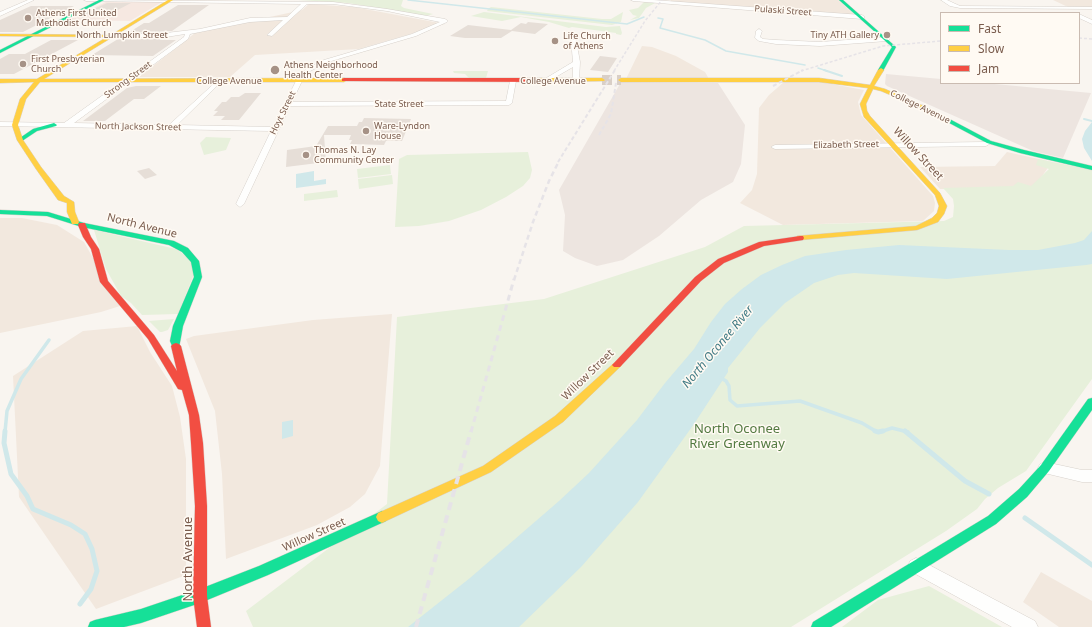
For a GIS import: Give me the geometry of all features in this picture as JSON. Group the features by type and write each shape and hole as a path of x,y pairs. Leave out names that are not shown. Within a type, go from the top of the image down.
{"street":[{"path":"0,14 32,0"},
{"path":"86,0 306,2"},
{"path":"0,52 102,0"},
{"path":"78,223 71,212 70,202 61,198 38,168 20,140 15,125 23,99 38,81 170,0"},
{"name":"Pulaski Street","path":"633,0 706,3 862,17"},
{"path":"841,0 887,39"},
{"path":"943,0 954,6 1092,8"},
{"path":"270,35 306,2"},
{"name":"Hoyt Street","path":"240,204 299,81 308,70 319,64 406,38 446,21 352,5 306,2"},
{"path":"1052,3 1071,12"},
{"path":"1080,16 1092,22"},
{"name":"North Lumpkin Street","path":"0,35 154,36 188,33 250,20 290,18"},
{"path":"759,31 757,37 761,40 776,42 820,44 887,39"},
{"name":"Strong Street","path":"65,126 186,38 188,33"},
{"name":"Willow Street","path":"95,627 142,616 200,596 270,568 487,469 559,419 612,370 698,279 721,261 762,244 817,236 917,228 935,220 940,214 943,206 938,194 867,117 864,111 863,104 894,47 887,39"},
{"path":"573,40 576,62 576,80"},
{"path":"545,81 576,62"},
{"name":"College Avenue","path":"0,81 602,80"},
{"name":"College Avenue","path":"621,80 819,80 872,87 893,93 909,100 989,142 1022,152 1092,168"},
{"path":"170,128 219,81"},
{"name":"State Street","path":"288,104 509,103 513,81"},
{"name":"North Jackson Street","path":"0,124 277,129"},
{"path":"20,140 35,130 54,126"},
{"name":"Elizabeth Street","path":"775,147 893,144 986,144 989,142"},
{"path":"48,214 59,204 61,198"},
{"name":"North Avenue","path":"0,212 48,214 78,223 171,243 185,250 195,261 198,277 178,326 175,341 194,415 197,443 202,506 200,596 204,627"},
{"name":"North Avenue","path":"78,223 95,249 104,282 151,338 188,396"},
{"path":"818,627 992,520 1023,493 1045,468 1092,402"},
{"path":"1045,468 1082,476 1092,476"},
{"path":"916,566 1025,626"}],"shaded area":[{"path":"671,0 838,0 856,16 670,2"},
{"path":"1053,0 1092,0 1092,7 1068,7"},
{"path":"108,1 162,2 130,21 68,20"},
{"path":"309,4 354,7 445,24 359,49 255,55 230,77 139,77 195,33 302,10"},
{"path":"642,46 652,47 676,56 705,72 709,79 626,79"},
{"path":"886,74 940,79 940,84 995,84 1091,93 1063,158 1033,151 885,84"},
{"path":"621,82 718,83 745,125 741,164 733,182 701,200 659,236 623,260 597,266 575,258 563,251 565,215 559,190"},
{"path":"784,82 821,82 864,90 858,102 861,115 933,196 935,203 934,211 923,221 783,225 740,203 752,190 757,174 759,108 769,95"},
{"path":"1007,152 1052,162 1033,189 940,189 920,167 995,166"},
{"path":"0,218 22,218 57,225 84,242 120,306 101,312 0,333"},
{"path":"392,314 380,466 365,494 350,507 317,525 226,559 222,474 215,411 186,339 194,336 313,320"},
{"path":"137,326 150,352 172,386 180,417 186,459 186,575 96,609 19,497 13,376 83,331"},
{"path":"1041,572 1092,601 1092,627 1059,627 1023,602"}],"green space":[{"path":"298,0 403,0 401,6 404,8 433,14 426,16 348,3"},
{"path":"644,2 655,3 646,8 639,18 630,20 637,16 633,15 629,10 638,8"},
{"path":"491,7 602,19 611,19 623,12 621,22 612,25 487,11"},
{"path":"484,12 606,27 620,26 622,33 621,35 572,27 569,28 549,22 521,17 502,21 471,16"},
{"path":"453,71 488,71 486,78 469,78 465,74 454,73"},
{"path":"206,137 231,138 226,150 204,155 200,143"},
{"path":"528,152 532,170 530,178 523,186 506,197 481,210 449,221 419,226 395,227 399,159 407,155"},
{"name":"North Oconee River Greenway","path":"1038,159 1092,170 1092,379 1026,471 998,488 985,499 977,509 946,531 791,627 253,627 246,611 387,504 397,317 544,299 705,247 744,226 944,221 953,217 954,206 953,199 943,188 1013,186 1018,182 1031,186 1049,169 1036,165"},
{"path":"390,165 391,174 358,178 357,169"},
{"path":"392,175 393,184 359,189 358,179"},
{"path":"337,190 338,197 304,201 304,194"},
{"path":"94,230 176,249 190,259 194,274 178,314 142,315 131,303 121,296 106,269"},
{"path":"174,319 168,330 162,332 160,332 149,321"},
{"path":"929,586 1002,627 842,627 878,600"}],"water":[{"path":"1092,122 1092,161 1084,148 1082,139 1085,131"},
{"path":"314,171 314,181 326,179 326,184 296,188 296,174"},
{"name":"North Oconee River","path":"1092,231 1092,264 947,279 854,273 838,275 814,283 785,303 760,328 728,368 728,372 694,424 638,502 581,567 519,627 408,627 470,578 589,473 637,420 665,383 694,349 711,322 725,304 761,275 805,256 846,250 899,245 1038,250 1084,240"},
{"path":"293,420 293,436 282,439 282,422"}],"building":[{"path":"107,3 131,3 110,14 83,14"},
{"path":"178,5 209,5 172,31 128,33 144,23 149,23"},
{"name":"Athens First United Methodist Church","path":"31,6 74,6 23,32 0,32 0,20"},
{"path":"528,22 548,24 535,34 512,31 501,38 465,38 450,36 468,25 511,30 521,23 526,24"},
{"path":"118,39 176,40 153,56 92,55"},
{"path":"51,40 78,40 14,74 0,74 0,59 9,54 25,54"},
{"path":"600,56 617,58 608,72 590,70"},
{"path":"136,86 161,86 144,99 134,99 105,121 83,121 127,88"},
{"path":"245,93 261,93 239,120 221,120 225,116 213,116 218,111 214,111 222,102 226,102 231,97 239,97"},
{"name":"Ware-Lyndon House","path":"364,118 411,119 402,141 386,141 384,145 350,144 352,140 349,140 351,135 324,135 326,162 286,167 287,150 316,146 328,126 357,126"},
{"path":"149,168 157,175 145,179 137,171"}],"waterway":[{"path":"408,0 627,24 644,17"},
{"path":"658,18 663,19 660,28 705,40 726,51 805,65"},
{"path":"818,68 842,76"},
{"path":"1084,119 1092,121"},
{"path":"5,432 7,411 21,379 49,340"},
{"path":"721,378 726,381 729,386 730,400 737,406 800,401 862,423 876,431"},
{"path":"883,431 892,428 905,431"},
{"path":"5,431 4,443 11,474 27,496 33,509 71,525 85,534 92,549 97,571 91,589 80,604"},
{"path":"876,431 883,431"},
{"path":"905,431 965,481 989,494"},
{"path":"1025,518 1092,565"}],"tunnel":[{"path":"602,80 621,80"}],"railway":[{"path":"614,71 645,21 662,0"},
{"path":"1080,38 1092,39"},
{"path":"801,71 883,46 940,41"},
{"path":"558,162 615,70"},
{"path":"773,86 801,71"},
{"path":"599,135 611,114 616,83"},
{"path":"514,280 533,222 549,181 559,161"},
{"path":"471,432 514,279"},
{"path":"416,627 471,431"}],"traffic: fast":[{"path":"0,52 102,0"},
{"path":"841,0 894,47 881,70"},
{"path":"923,107 989,142 1022,152 1092,168"},
{"path":"20,140 35,130 54,125"},
{"path":"0,212 48,214 82,225 171,243 185,250 195,261 198,277 178,326 175,341 176,346"},
{"path":"818,627 992,520 1023,493 1045,468 1092,402"},
{"path":"95,627 141,616 200,596 263,571 382,517"}],"traffic: slow":[{"path":"75,222 71,212 70,202 61,198 38,168 20,140 15,125 23,99 38,81 171,0"},
{"path":"0,35 112,36"},
{"path":"800,238 917,228 935,220 940,214 943,206 938,194 867,117 864,111 863,104 866,96 881,70"},
{"path":"0,81 344,80"},
{"path":"539,80 602,80"},
{"path":"621,80 819,80 861,85 883,90 923,107"},
{"path":"382,517 487,469 559,419 617,365"}],"traffic: jam":[{"path":"344,80 539,80"},
{"path":"82,225 87,237 95,249 104,282 151,337 182,386"},
{"path":"617,365 698,279 721,261 762,244 800,238"},
{"path":"176,346 194,415 197,443 201,506 200,596 204,627"}],"place":[{"name":"Athens First United Methodist Church","path":"28,18"},
{"name":"Tiny ATH Gallery","path":"887,35"},
{"name":"Life Church of Athens","path":"555,41"},
{"name":"First Presbyterian Church","path":"23,64"},
{"name":"Athens Neighborhood Health Center","path":"275,70"},
{"name":"Ware-Lyndon House","path":"366,131"},
{"name":"Thomas N. Lay Community Center","path":"306,155"}]}
